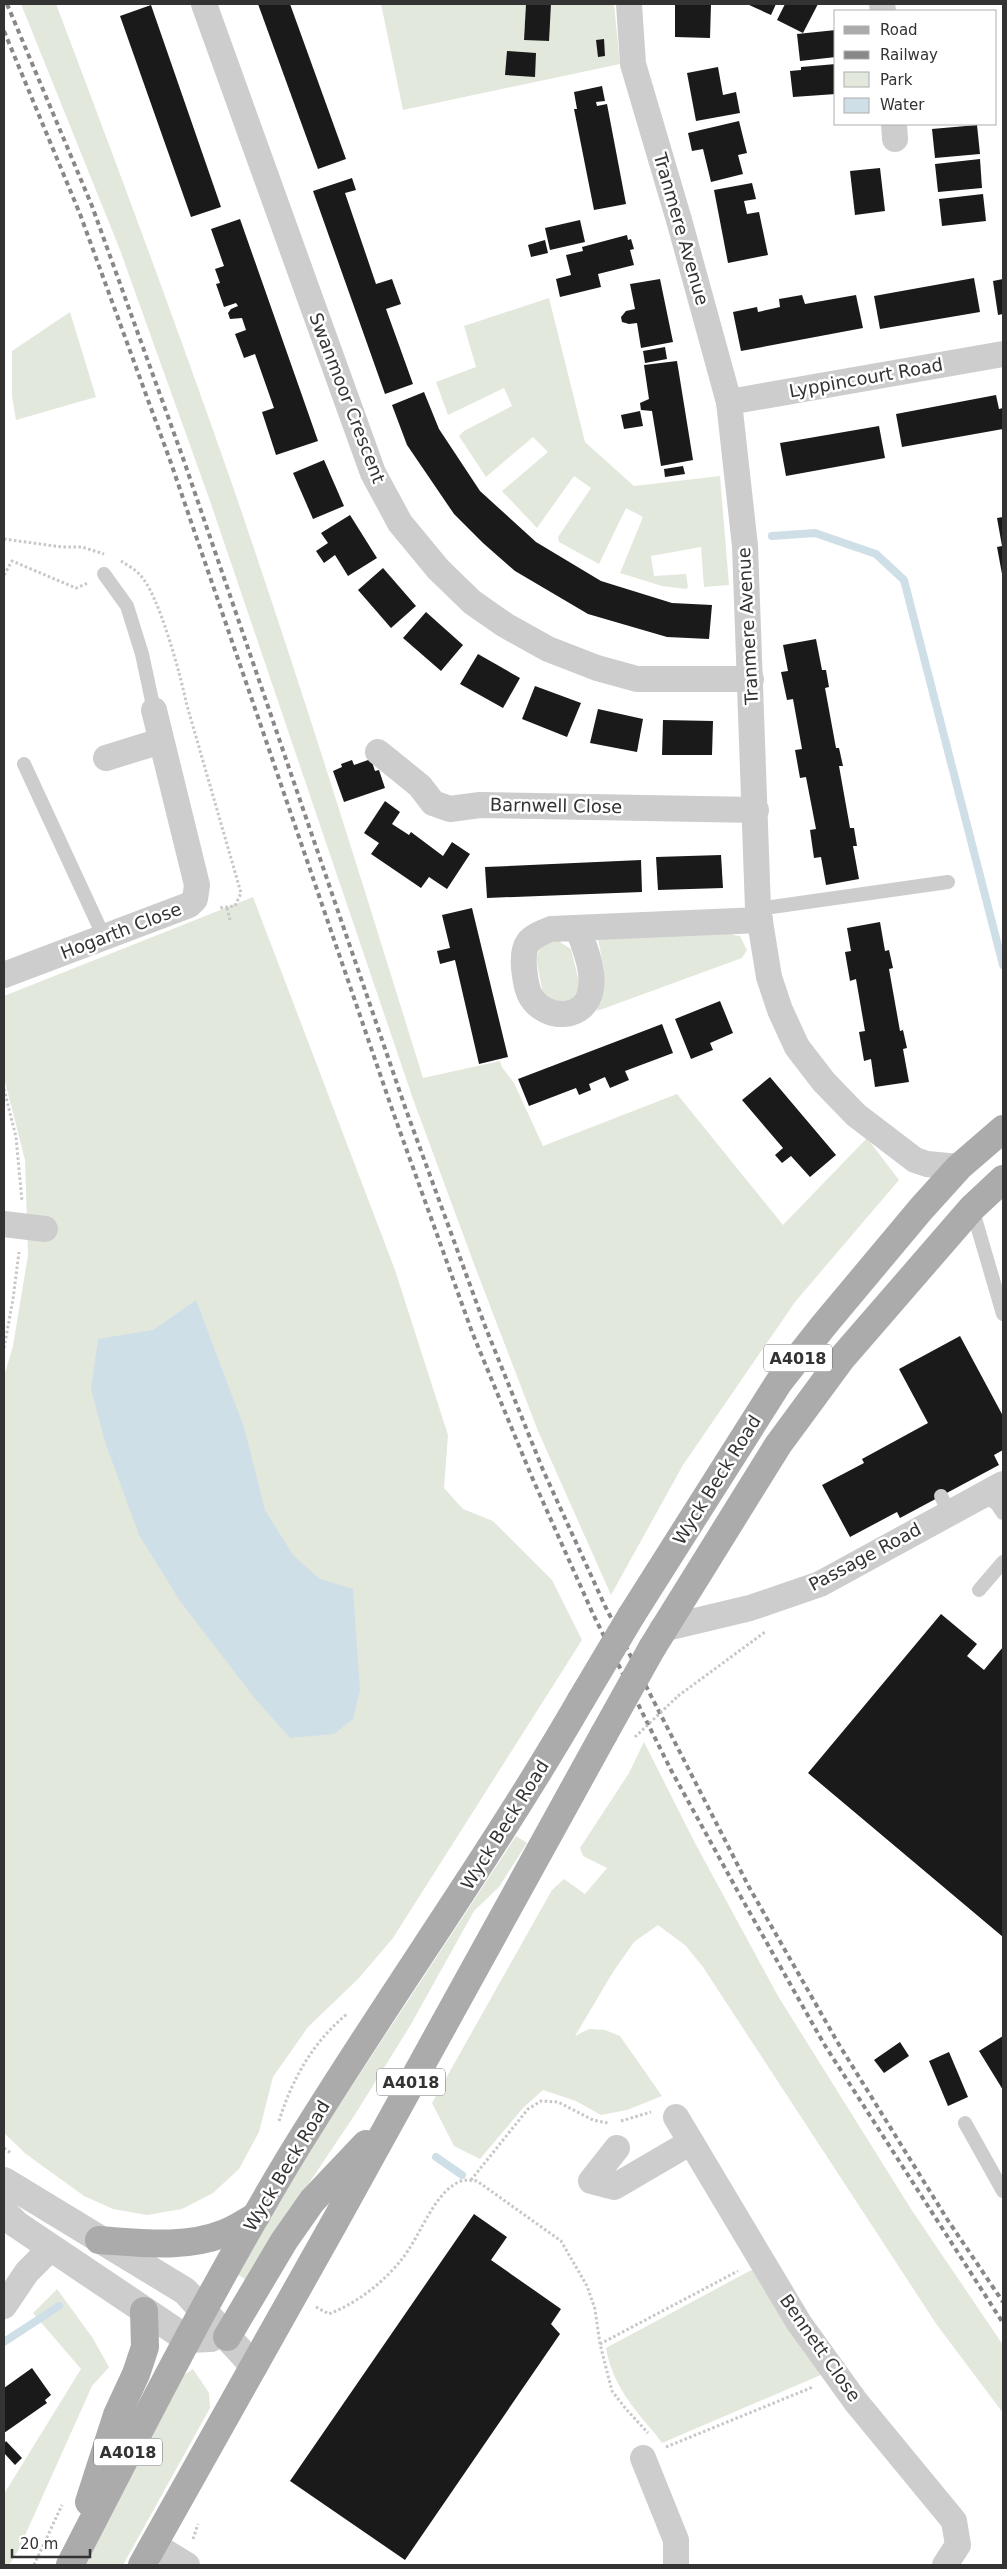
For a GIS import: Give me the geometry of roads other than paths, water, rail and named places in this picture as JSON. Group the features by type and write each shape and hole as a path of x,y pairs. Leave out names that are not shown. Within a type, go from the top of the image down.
{"main road":[{"name":"Wyck Beck Road","path":"70,2565 187,2339 256,2216 362,2044 505,1826 631,1616 779,1382 830,1318 959,1167 1003,1129"},
{"name":"Wyck Beck Road","path":"148,2555 657,1639 778,1445 842,1358 972,1208 1003,1179"},
{"path":"227,2337 284,2241 312,2201 392,2118"},
{"path":"99,2240 152,2244 201,2241 226,2233 256,2216"},
{"path":"70,2565 102,2456 145,2347 144,2311"}],"street":[{"name":"Swanmoor Crescent","path":"204,4 373,474 400,523 438,569 472,602 548,649 597,668 637,679 751,679"},
{"name":"Tranmere Avenue","path":"629,4 634,64 680,220 729,402 745,546 759,915 769,978 780,1010 797,1047 824,1082 856,1115 896,1147 921,1162 959,1167"},
{"name":"Lyppincourt Road","path":"729,402 1003,354"},
{"name":"Hogarth Close","path":"4,974 189,906 195,899 197,885 154,710"},
{"path":"106,758 161,741"},
{"name":"Barnwell Close","path":"378,752 420,786 433,803 450,809 480,805 756,810"},
{"path":"578,928 759,915"},
{"name":"Passage Road","path":"657,1639 820,1584 945,1504 993,1489"},
{"name":"Bennett Close","path":"676,2117 799,2323 856,2402 954,2521 952,2555"},
{"path":"616,2148 592,2181 614,2187 691,2142"},
{"path":"4,2181 185,2291 254,2366"},
{"path":"4,2212 16,2224 187,2339 227,2337"},
{"path":"4,2306 27,2272 51,2248"},
{"path":"651,2454 676,2540 676,2565"},
{"path":"148,2555 187,2565"}],"lane":[{"path":"104,574 127,606 142,654 154,710"},
{"path":"24,764 104,937"},
{"path":"759,915 948,882"},
{"path":"972,1208 1003,1314"},
{"path":"993,1489 997,1504 1003,1513"},
{"path":"979,1590 1003,1562"},
{"path":"965,2123 1003,2191"}],"water":[{"path":"196,1300 244,1427 265,1510 293,1555 320,1579 353,1589 360,1691 353,1719 334,1734 290,1738 256,1700 180,1601 139,1535 105,1442 91,1389 98,1339 153,1330"}],"waterway":[{"path":"772,536 815,533 876,554 904,580 1003,965"},
{"path":"436,2157 462,2175"},
{"path":"4,2342 59,2306"}],"railway":[{"path":"7,4 92,206 184,461 405,1107 485,1326 543,1470 605,1606 749,1887 838,2043 947,2219 1003,2302"},
{"path":"4,31 80,214 171,463 393,1112 472,1332 531,1475 593,1614 671,1770 737,1890 824,2044 1003,2323"}]}
